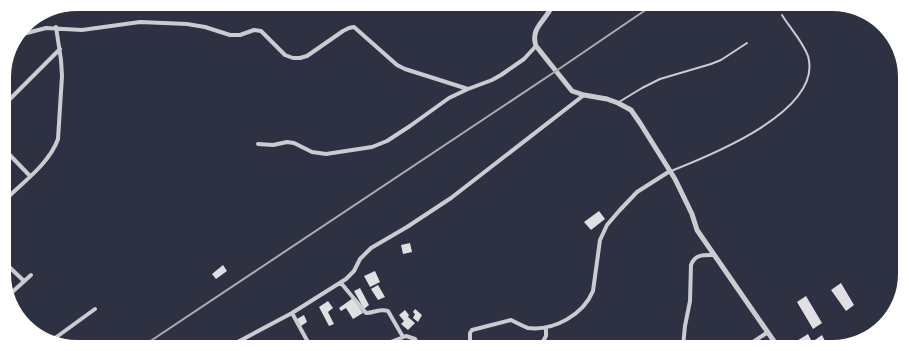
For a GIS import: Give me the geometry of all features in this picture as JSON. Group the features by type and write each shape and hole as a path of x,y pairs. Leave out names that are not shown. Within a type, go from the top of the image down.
{"street":[{"path":"550,11 534,32 533,38 536,46 572,91 584,95 607,99 631,110 670,171 692,214 697,230 773,340"},
{"path":"29,32 56,27 82,30 126,24 159,22 188,24 240,35 254,30 261,31 285,55 292,58 300,58 307,56 348,28 354,28 397,65 405,69 468,89"},
{"path":"11,194 44,162 51,153 58,139 62,60 56,27"},
{"path":"258,144 273,145 287,142 294,143 312,152 326,154 372,147 396,135 449,98 501,75 524,59 536,46"},
{"path":"11,98 60,49"},
{"path":"241,340 292,313 342,282 354,271 360,259 371,248 407,227 451,198 584,95"},
{"path":"11,156 30,176"},
{"path":"470,340 470,332 472,330 512,320 528,328 546,328 563,321 581,309 590,298 594,286 600,240 607,225 618,211 637,192 670,171"},
{"path":"684,340 690,301 691,265 693,260 697,257 714,254"},
{"path":"11,269 24,281"},
{"path":"13,291 31,275"},
{"path":"342,282 366,313 379,310 388,311 404,337"},
{"path":"56,337 95,309"},
{"path":"292,313 307,340"},
{"path":"544,340 546,336 546,328"},
{"path":"756,340 768,332"},
{"path":"396,340 406,336 414,340"}],"lane":[{"path":"670,171 708,157 750,135 777,116 796,98 807,81 809,68 808,57 804,48 782,15"},
{"path":"618,103 660,79 721,60 748,43"}],"building":[{"path":"599,211 605,219 591,230 584,222"},
{"path":"410,243 412,252 403,254 401,245"},
{"path":"223,265 227,271 216,279 212,274"},
{"path":"375,271 380,282 370,287 364,276"},
{"path":"841,283 854,305 846,311 831,290"},
{"path":"378,285 385,297 378,300 371,289"},
{"path":"360,288 369,305 364,309 354,291"},
{"path":"806,296 822,323 813,329 797,302"},
{"path":"353,298 363,313 353,319 346,308 341,311 339,308"},
{"path":"328,301 333,308 328,312 334,324 329,326 319,307"},
{"path":"415,309 422,315 418,322 413,318 415,314 413,312"},
{"path":"405,310 409,315 408,317 415,323 408,330 401,324 404,321 399,315"},
{"path":"304,315 307,322 301,326 297,319"},
{"path":"808,334 811,340 798,340"},
{"path":"822,335 824,340 815,340"}],"railway":[{"path":"152,340 644,11"}]}
